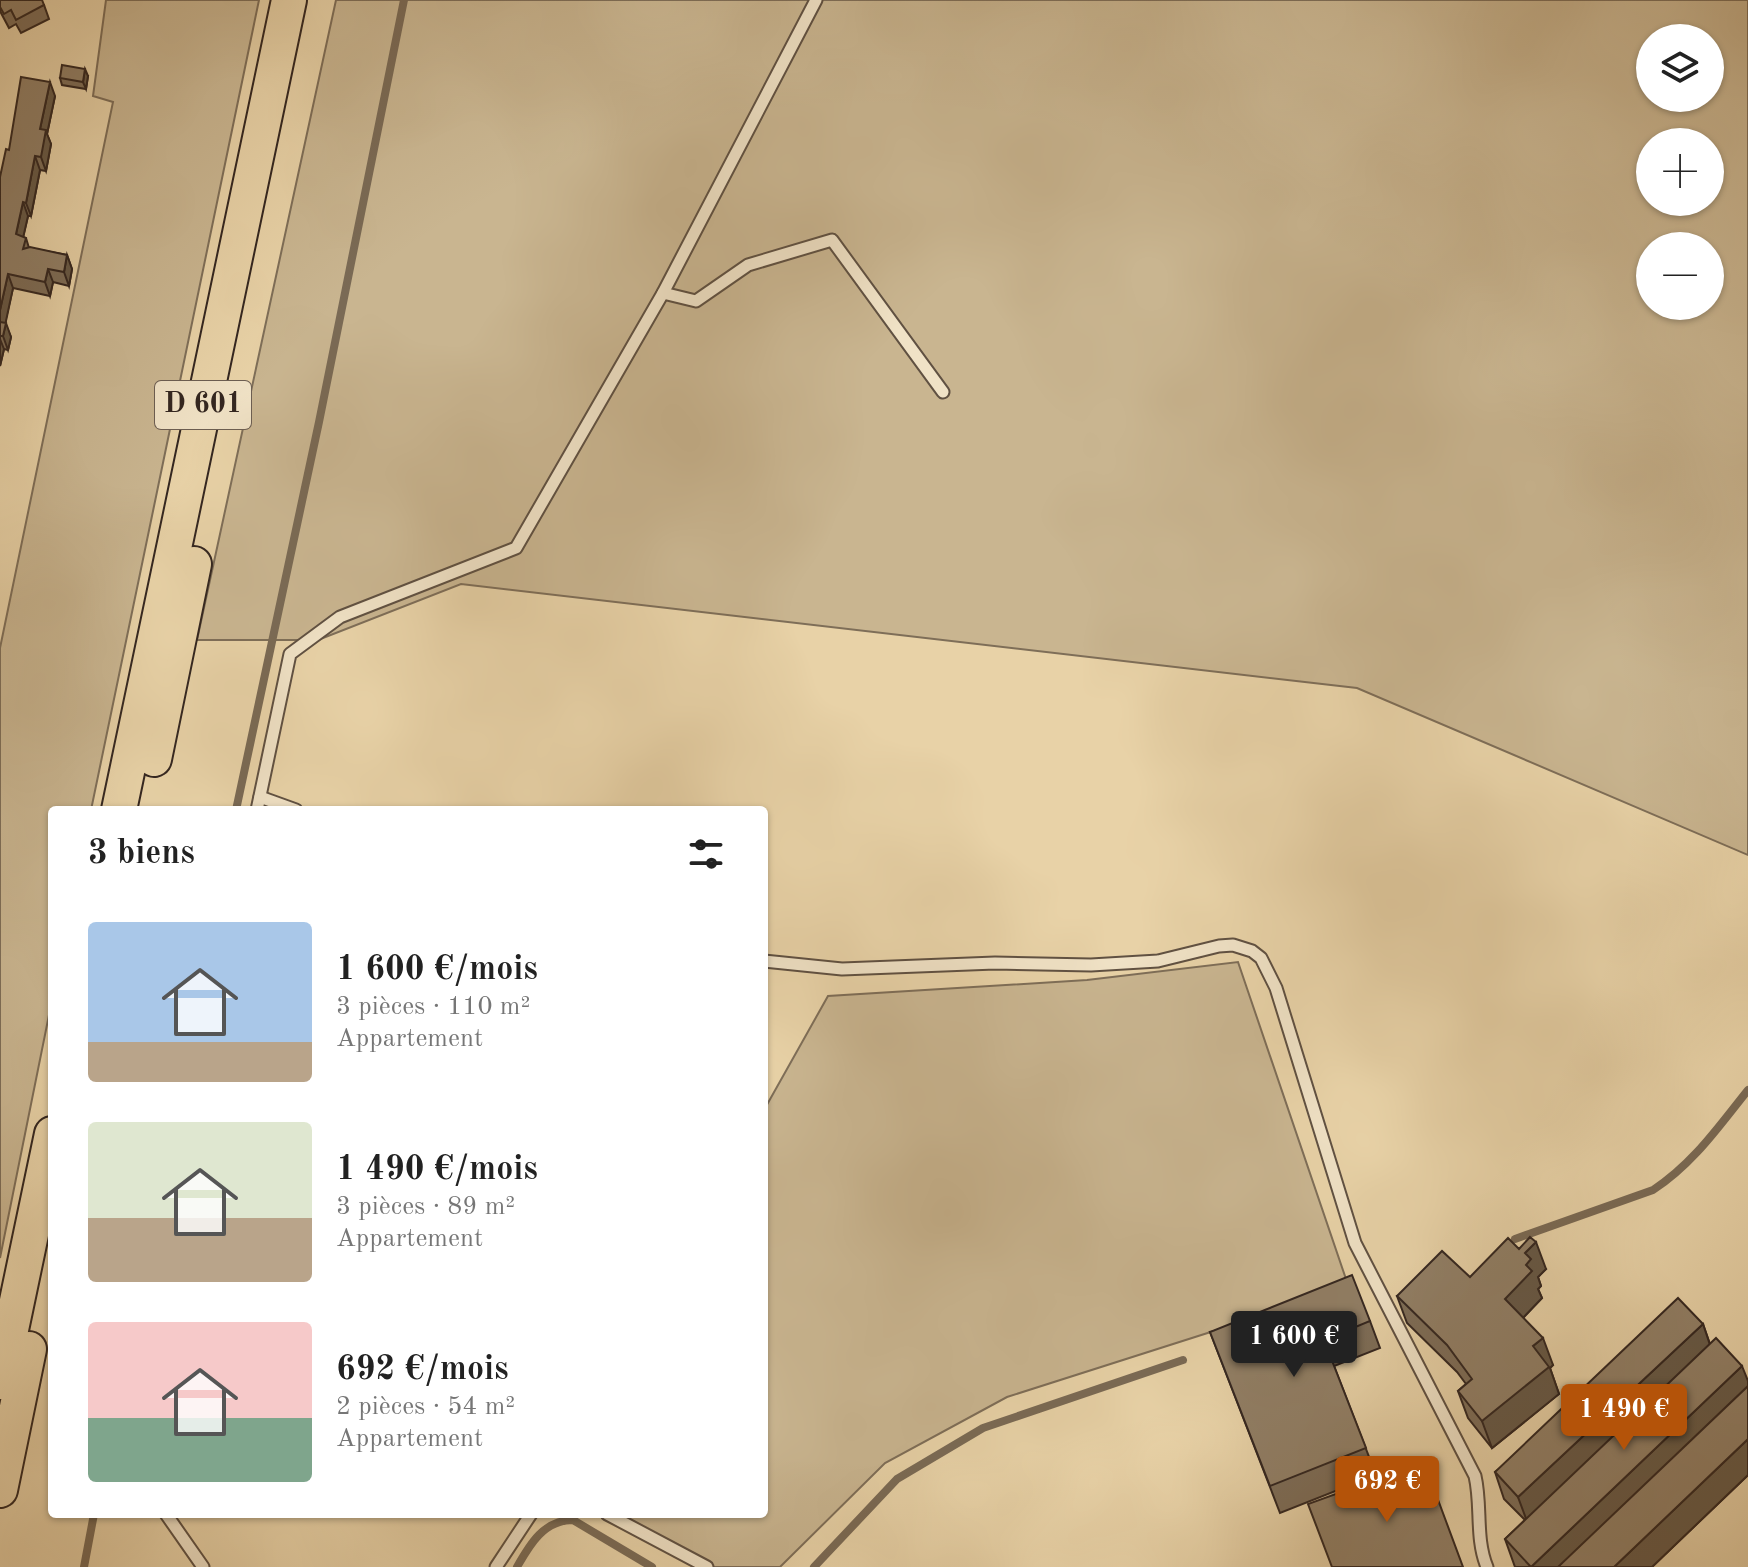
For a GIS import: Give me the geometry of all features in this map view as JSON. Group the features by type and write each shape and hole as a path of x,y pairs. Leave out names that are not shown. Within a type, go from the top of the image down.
{"main road":[{"name":"D 601","path":"120,806 289,0"},
{"name":"D 601","path":"144,806 312,0"},
{"path":"0,1382 48,1153"},
{"path":"0,1490 48,1261"}],"lane":[{"path":"258,806 290,654 340,617 516,548 663,293 816,0"},
{"path":"663,293 696,301 748,265 832,240 943,392"},
{"path":"260,797 285,806"},
{"path":"768,961 842,969 995,963 1082,965 1158,961 1219,946 1233,945 1252,951 1267,967 1276,988 1348,1223 1373,1282 1469,1461 1478,1490 1481,1544 1487,1567"},
{"path":"169,1518 203,1567"},
{"path":"496,1567 528,1518"},
{"path":"615,1518 707,1567"}],"shaded area":[{"path":"106,0 259,0 92,806 48,806 48,1020 0,1258 0,648 113,102 93,96"},
{"path":"336,0 1748,0 1748,855 1357,688 461,584 318,640 197,640"},
{"path":"1238,962 1347,1282 1217,1330 1007,1397 885,1463 780,1567 706,1567 621,1518 768,1518 768,1103 828,996 1087,980"}],"building":[{"path":"0,0 42,0 44,5 16,20 11,10 4,14"},
{"path":"62,65 85,69 83,82 60,78"},
{"path":"21,77 50,82 40,129 46,130 41,157 35,156 16,234 26,238 23,249 30,247 67,255 64,272 48,269 45,282 8,274 0,310 0,177 6,149 9,150"},
{"path":"0,322 6,323 3,336 0,336"},
{"path":"1530,1237 1536,1242 1525,1253 1531,1259 1526,1265 1532,1271 1505,1299 1543,1338 1533,1346 1549,1367 1482,1421 1458,1391 1472,1379 1447,1345 1397,1296 1442,1251 1470,1277 1508,1238 1519,1249"},
{"path":"1352,1275 1370,1321 1324,1340 1366,1448 1270,1486 1210,1332"},
{"path":"1678,1298 1703,1324 1518,1497 1495,1472"},
{"path":"1716,1338 1742,1366 1531,1567 1505,1539"},
{"path":"1748,1386 1748,1439 1614,1567 1558,1567"},
{"path":"1424,1462 1463,1567 1332,1567 1308,1504"}],"waterway":[{"path":"237,806 319,422 404,0"},
{"path":"1515,1239 1653,1190 1693,1156 1748,1090"},
{"path":"814,1567 897,1479 983,1428 1183,1360"},
{"path":"84,1567 93,1518"},
{"path":"517,1567 533,1542 546,1529 573,1520 652,1567"}]}
